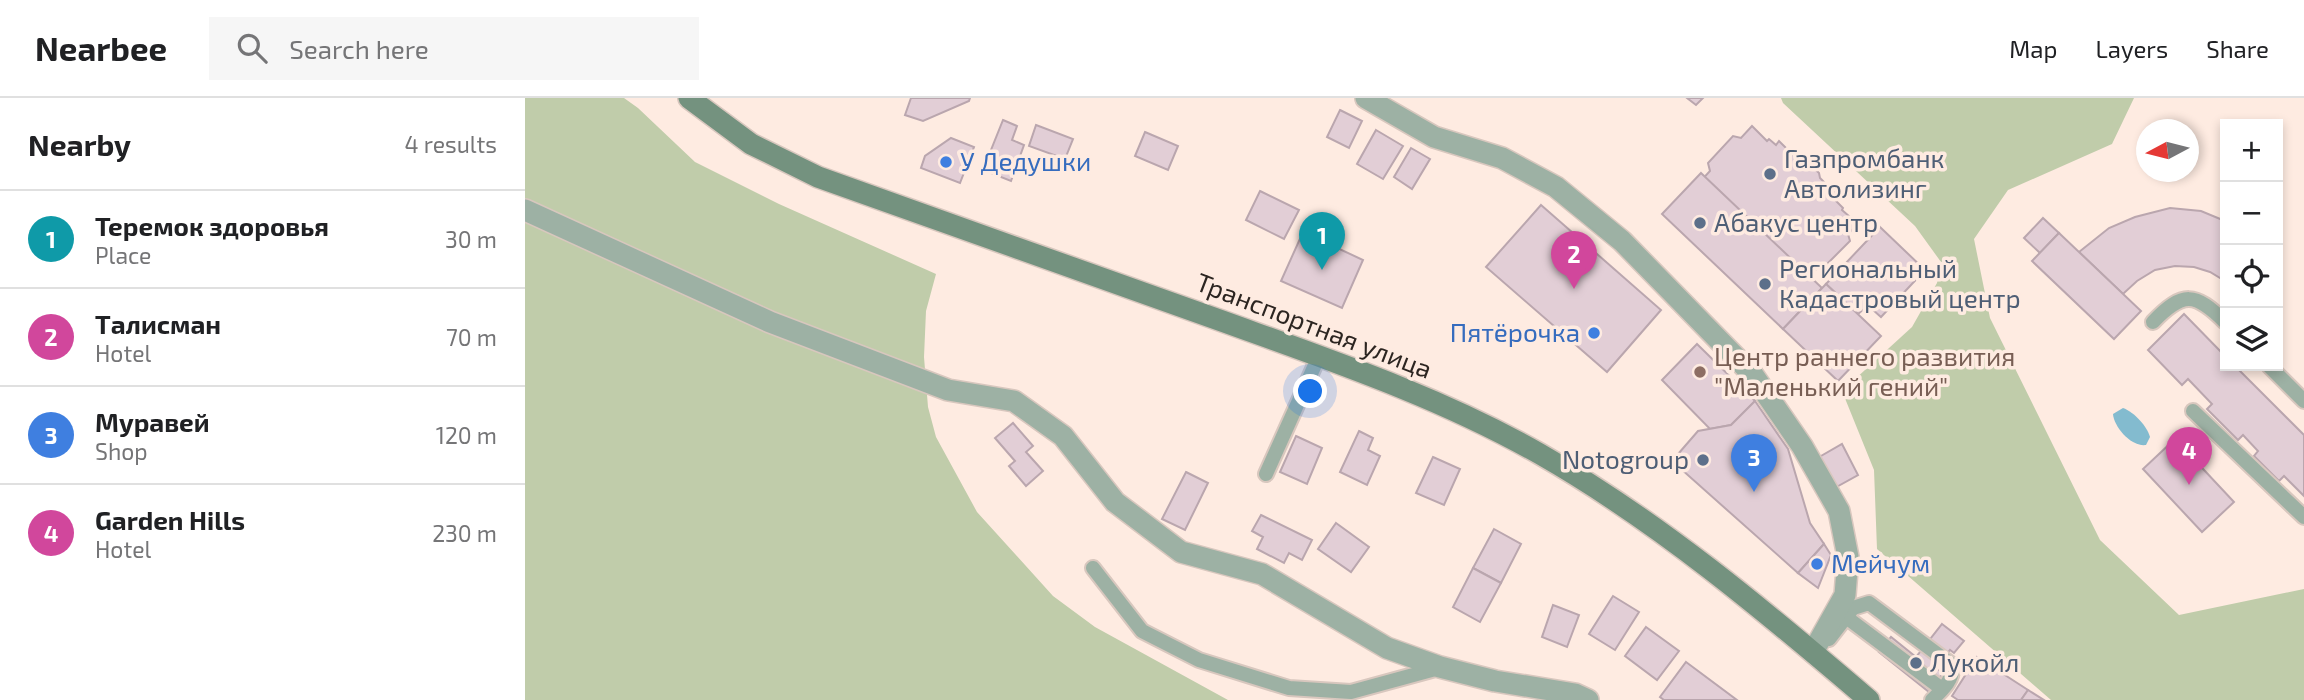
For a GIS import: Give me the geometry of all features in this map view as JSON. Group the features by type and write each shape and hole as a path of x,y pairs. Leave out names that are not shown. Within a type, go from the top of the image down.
{"main road":[{"name":"Транспортная улица","path":"689,98 751,144 818,177 1319,356 1453,409 1539,454 1629,509 1815,654 1869,700"}],"street":[{"path":"1366,98 1434,137 1502,158 1556,187 1622,241 1753,374 1802,446 1839,512 1848,557 1845,595 1815,654"},
{"path":"525,210 770,322 948,390 1014,401 1063,436 1115,502 1181,552 1262,574 1387,648 1440,667 1495,681 1575,694 1588,700"}],"lane":[{"path":"2153,321 2171,303 2188,298 2206,303 2220,317"},
{"path":"1266,474 1319,356"},
{"path":"2274,371 2304,401"},
{"path":"2193,411 2304,517"},
{"path":"1093,568 1142,631 1199,660 1289,688 1351,692 1440,667"},
{"path":"1815,654 1853,608 1869,603 1952,665 1953,672 1937,695 1846,617"}],"green space":[{"path":"525,98 624,98 695,162 779,204 936,274 926,311 924,357 928,407 936,437 977,512 1053,596 1095,627 1228,700 525,700"},
{"path":"1781,98 2134,98 2112,144 2008,190 1974,239 1990,318 2100,540 2179,615 2304,589 2304,700 2051,700 1877,549 1874,470 1842,391 1912,327 1937,283 1941,262 1915,226 1783,103"}],"water":[{"path":"2123,408 2136,416 2146,428 2150,437 2146,445 2129,439 2116,425 2113,414"}],"building":[{"path":"911,98 970,98 969,101 923,121 905,115"},
{"path":"1687,98 1703,98 1696,105"},
{"path":"1340,110 1362,121 1349,148 1327,137"},
{"path":"1003,120 1017,126 1012,140 1024,145 1011,181 983,170"},
{"path":"1036,125 1073,139 1065,159 1029,146"},
{"path":"1752,126 1767,141 1769,139 1776,145 1779,141 1799,161 1805,160 1839,197 1836,201 1842,210 1858,224 1848,234 1850,241 1823,268 1817,268 1803,283 1781,262 1778,265 1716,207 1719,204 1698,184 1710,171 1708,163 1733,136 1741,138"},
{"path":"1376,130 1403,146 1383,179 1357,164"},
{"path":"1145,132 1178,146 1168,170 1135,156"},
{"name":"У Дедушки","path":"951,138 974,147 960,183 921,168 925,156"},
{"path":"1411,148 1430,159 1412,189 1394,177"},
{"path":"1701,173 1822,288 1783,329 1662,214"},
{"path":"1260,191 1299,210 1284,239 1246,220"},
{"path":"1541,205 1661,310 1607,372 1486,267"},
{"path":"2170,208 2201,211 2220,219 2220,278 2194,267 2175,266 2155,270 2123,294 2079,252 2109,228 2135,217"},
{"path":"2043,218 2059,233 2040,253 2024,238"},
{"path":"1880,227 1925,270 1881,317 1872,309 1868,313 1864,309 1858,314 1826,284"},
{"path":"1303,232 1363,260 1342,308 1281,281"},
{"path":"2059,233 2141,311 2114,339 2032,261"},
{"path":"1826,284 1881,336 1838,381 1783,329"},
{"path":"2184,314 2220,351 2220,371 2240,371 2304,435 2304,496 2284,476 2279,481 2254,456 2258,451 2243,435 2238,440 2207,409 2212,404 2188,379 2182,385 2148,350"},
{"path":"1697,344 1755,401 1731,425 1710,429 1662,380"},
{"path":"1755,401 1788,449 1810,523 1824,544 1798,573 1672,461 1698,431 1731,425"},
{"path":"1013,423 1033,446 1026,452 1043,471 1026,486 1009,466 1015,461 995,438"},
{"path":"1359,431 1373,438 1368,450 1380,456 1367,485 1340,472"},
{"path":"1296,436 1322,448 1307,484 1280,472"},
{"path":"2175,439 2234,502 2202,532 2143,469"},
{"path":"1842,444 1858,475 1831,490 1814,460"},
{"path":"1433,457 1460,469 1444,505 1416,493"},
{"path":"1186,472 1208,483 1185,530 1162,519"},
{"path":"1261,515 1312,540 1302,560 1289,553 1284,563 1257,549 1263,537 1252,531"},
{"path":"1336,523 1369,547 1351,572 1318,549"},
{"path":"1494,529 1521,544 1501,583 1473,568"},
{"name":"Мейчум","path":"1824,544 1831,555 1818,588 1798,573"},
{"path":"1473,568 1501,583 1480,622 1453,607"},
{"path":"1613,596 1639,612 1615,650 1589,634"},
{"path":"1553,605 1579,615 1567,647 1542,637"},
{"name":"Лукойл","path":"1942,624 1964,641 1954,653 1950,650 1936,668 1943,673 1929,692 1879,652 1891,637 1916,657"},
{"path":"1646,627 1679,651 1657,680 1625,656"},
{"path":"1977,657 2028,690 2021,700 1958,700 1952,696"},
{"path":"1686,662 1737,700 1664,700 1660,697"},
{"path":"2028,690 2044,700 2021,700"}],"place":[{"name":"У Дедушки","path":"946,162"},
{"name":"Газпромбанк Автолизинг","path":"1770,174"},
{"name":"Абакус центр","path":"1700,223"},
{"name":"Теремок здоровья","path":"1322,270"},
{"name":"Региональный Кадастровый центр","path":"1765,284"},
{"name":"Талисман","path":"1574,289"},
{"name":"Пятёрочка","path":"1594,333"},
{"name":"Центр раннего развития \"Маленький гений\"","path":"1700,372"},
{"name":"Notogroup","path":"1703,460"},
{"name":"Garden Hills","path":"2189,485"},
{"name":"Муравей","path":"1754,492"},
{"name":"Мейчум","path":"1817,564"},
{"name":"Лукойл","path":"1916,663"}]}
